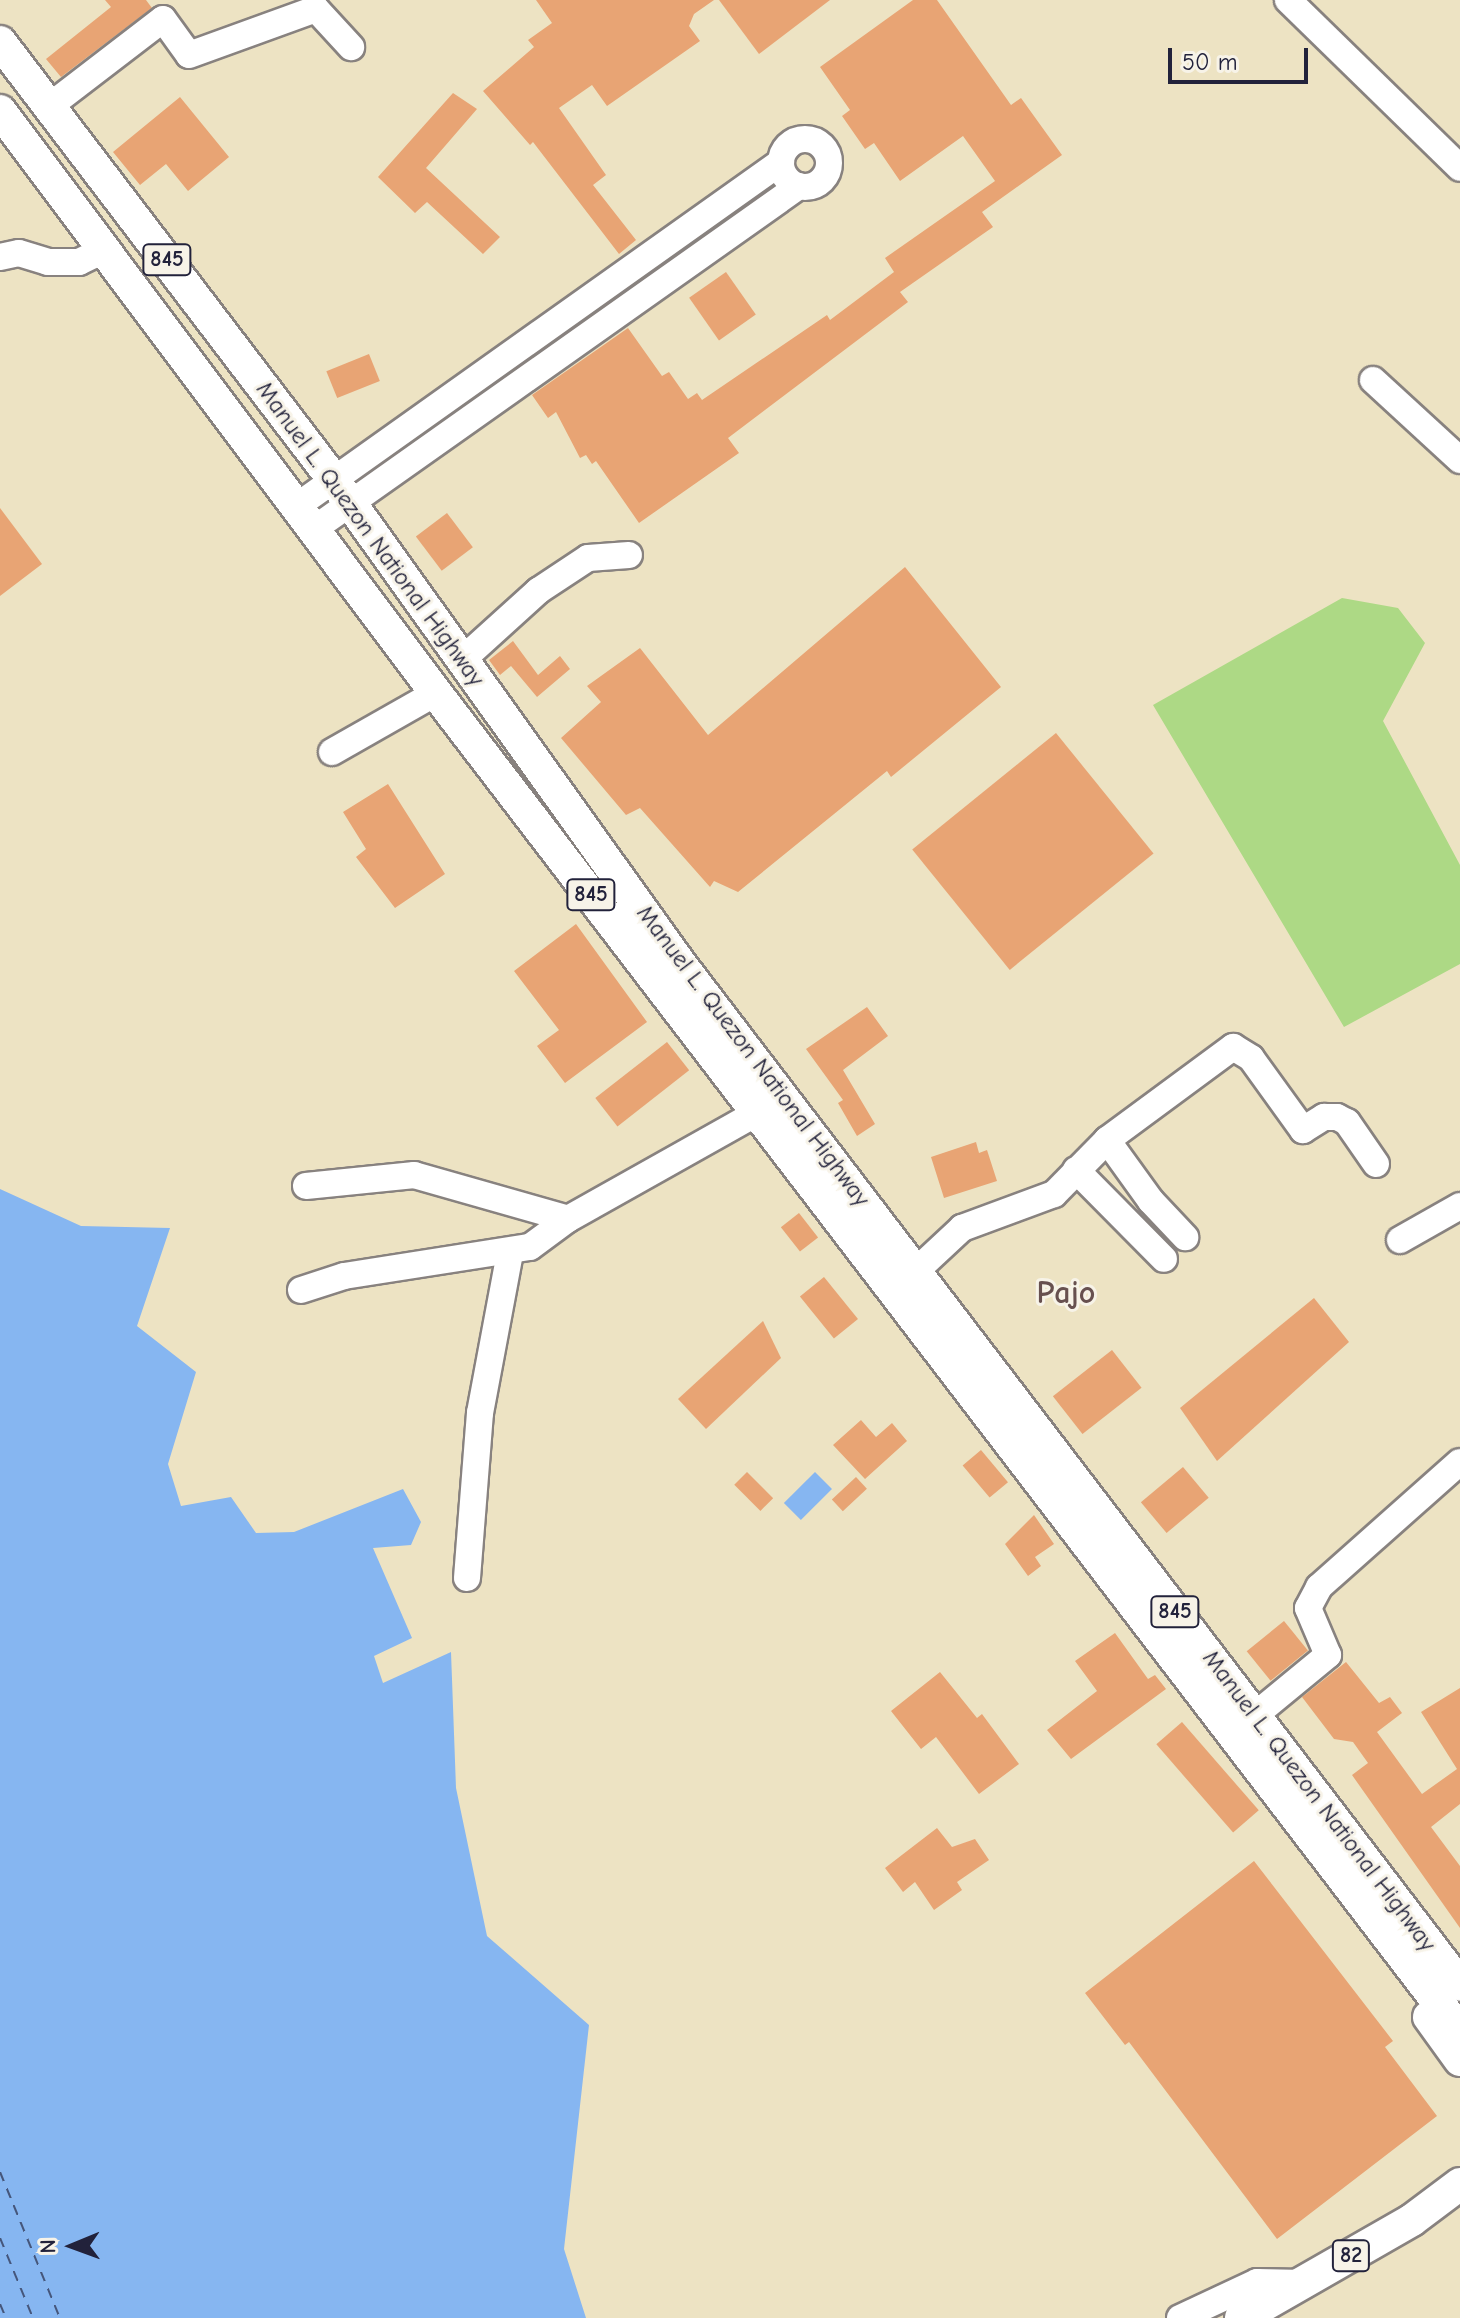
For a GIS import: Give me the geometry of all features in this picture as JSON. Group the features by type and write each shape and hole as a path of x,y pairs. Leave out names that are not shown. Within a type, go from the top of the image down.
{"main road":[{"name":"Manuel L. Quezon National Highway","path":"0,42 51,105 341,491 681,965 1057,1504 1460,2031"},
{"name":"Manuel L. Quezon National Highway","path":"0,111 436,693 757,1113 879,1249 917,1270 1460,1985"},
{"path":"1057,1504 1054,1522 1460,2060"},
{"name":"82","path":"1241,2318 1412,2220 1458,2190"}],"street":[{"path":"1288,0 1460,168"},
{"path":"51,105 163,19 189,55 316,9 351,47"},
{"path":"306,518 602,287 781,162 787,148 799,139 822,145 828,155 824,178 812,186 799,186 621,309 341,491"},
{"path":"781,162 783,172 799,186"},
{"path":"0,257 19,253 48,262 79,262 104,250"},
{"path":"602,287 621,309"},
{"path":"1373,380 1460,460"},
{"path":"462,660 538,591 588,558 629,555"},
{"path":"332,752 436,693"},
{"path":"917,1270 962,1228 1042,1201 1107,1140 1233,1047 1251,1058 1303,1130 1324,1117 1337,1117 1347,1122 1376,1164"},
{"path":"301,1290 344,1276 530,1247 568,1219 757,1113"},
{"path":"1107,1140 1151,1201 1185,1237"},
{"path":"1076,1170 1164,1259"},
{"path":"306,1186 414,1175 568,1219"},
{"path":"1400,1240 1460,1206"},
{"path":"467,1578 480,1413 510,1252"},
{"path":"1254,1716 1328,1655 1308,1608 1319,1587 1460,1462"},
{"path":"1180,2318 1233,2289 1286,2293"}],"green space":[{"path":"1342,598 1398,608 1425,643 1383,721 1460,865 1460,964 1344,1027 1153,705"}],"water":[{"path":"0,1189 81,1226 170,1228 137,1326 196,1372 168,1464 181,1506 231,1497 256,1533 294,1532 403,1489 421,1522 411,1545 373,1548 412,1638 374,1656 383,1683 451,1652 456,1788 487,1936 589,2025 564,2249 586,2318 0,2318"},
{"path":"815,1472 832,1489 801,1520 784,1503"}],"building":[{"path":"105,0 146,0 152,8 61,77 46,59 111,7"},
{"path":"536,0 714,0 694,14 689,26 700,41 607,106 592,85 559,108 606,175 593,185 636,240 619,254 533,142 530,145 483,91 534,47 528,40 552,23"},
{"path":"719,0 830,0 759,54"},
{"path":"913,0 937,0 1011,105 1021,98 1062,155 982,212 993,227 900,292 908,302 728,438 739,453 639,523 596,461 592,464 586,455 580,458 556,412 548,418 532,395 628,328 662,376 669,372 688,399 697,393 702,400 827,315 830,320 894,272 885,258 995,181 963,136 900,181 874,143 865,149 842,116 850,110 820,67"},
{"path":"453,93 477,109 426,168 500,237 483,254 427,202 415,213 378,177"},
{"path":"180,97 229,157 188,191 166,164 140,185 113,152"},
{"path":"726,272 756,315 719,340 689,298"},
{"path":"369,354 380,381 337,398 326,371"},
{"path":"0,508 42,564 0,596"},
{"path":"447,513 473,547 442,571 416,536"},
{"path":"905,567 1001,687 891,777 887,771 738,892 714,881 710,887 640,808 626,815 561,738 601,702 587,686 640,648 708,735"},
{"path":"513,641 538,675 560,656 570,669 537,697 511,666 500,675 489,660"},
{"path":"1056,733 1154,853 1010,970 912,849"},
{"path":"388,784 445,874 395,908 356,857 366,849 343,812"},
{"path":"576,924 647,1022 565,1083 537,1046 559,1030 514,971"},
{"path":"867,1007 888,1036 843,1070 875,1124 857,1136 838,1103 843,1100 806,1049"},
{"path":"667,1042 689,1070 617,1126 595,1098"},
{"path":"976,1142 979,1153 987,1150 997,1181 944,1198 931,1157"},
{"path":"799,1213 818,1237 800,1252 781,1227"},
{"path":"824,1277 858,1319 834,1338 800,1297"},
{"path":"1314,1298 1349,1342 1217,1461 1180,1408"},
{"path":"763,1321 781,1358 706,1429 678,1399"},
{"path":"1112,1350 1142,1388 1082,1434 1053,1396"},
{"path":"861,1420 876,1437 892,1423 907,1441 865,1479 833,1445"},
{"path":"981,1450 1008,1482 990,1498 963,1465"},
{"path":"1183,1467 1209,1498 1167,1533 1141,1502"},
{"path":"747,1472 773,1498 760,1511 734,1485"},
{"path":"856,1477 867,1489 843,1511 832,1500"},
{"path":"1034,1515 1054,1544 1035,1557 1041,1566 1028,1576 1005,1544"},
{"path":"1284,1621 1308,1651 1271,1681 1247,1651"},
{"path":"1115,1633 1148,1679 1155,1675 1166,1689 1071,1759 1047,1730 1097,1691 1075,1661"},
{"path":"1346,1662 1379,1703 1390,1697 1402,1713 1377,1732 1422,1794 1457,1769 1421,1712 1460,1688 1460,1804 1431,1827 1460,1866 1460,1928 1352,1775 1368,1763 1353,1742 1334,1739 1302,1697"},
{"path":"940,1672 977,1718 982,1714 1019,1764 979,1794 936,1737 921,1749 891,1711"},
{"path":"1182,1722 1259,1810 1233,1833 1156,1744"},
{"path":"937,1828 952,1847 975,1839 989,1860 957,1882 962,1890 934,1910 915,1882 903,1892 885,1868"},
{"path":"1254,1861 1393,2041 1385,2047 1437,2116 1277,2239 1129,2042 1125,2045 1085,1993"}],"ferry route":[{"path":"0,2172 60,2318"},
{"path":"0,2238 33,2318"},
{"path":"0,2304 6,2318"}],"district":[{"name":"Pajo","path":"1066,1293"}]}
